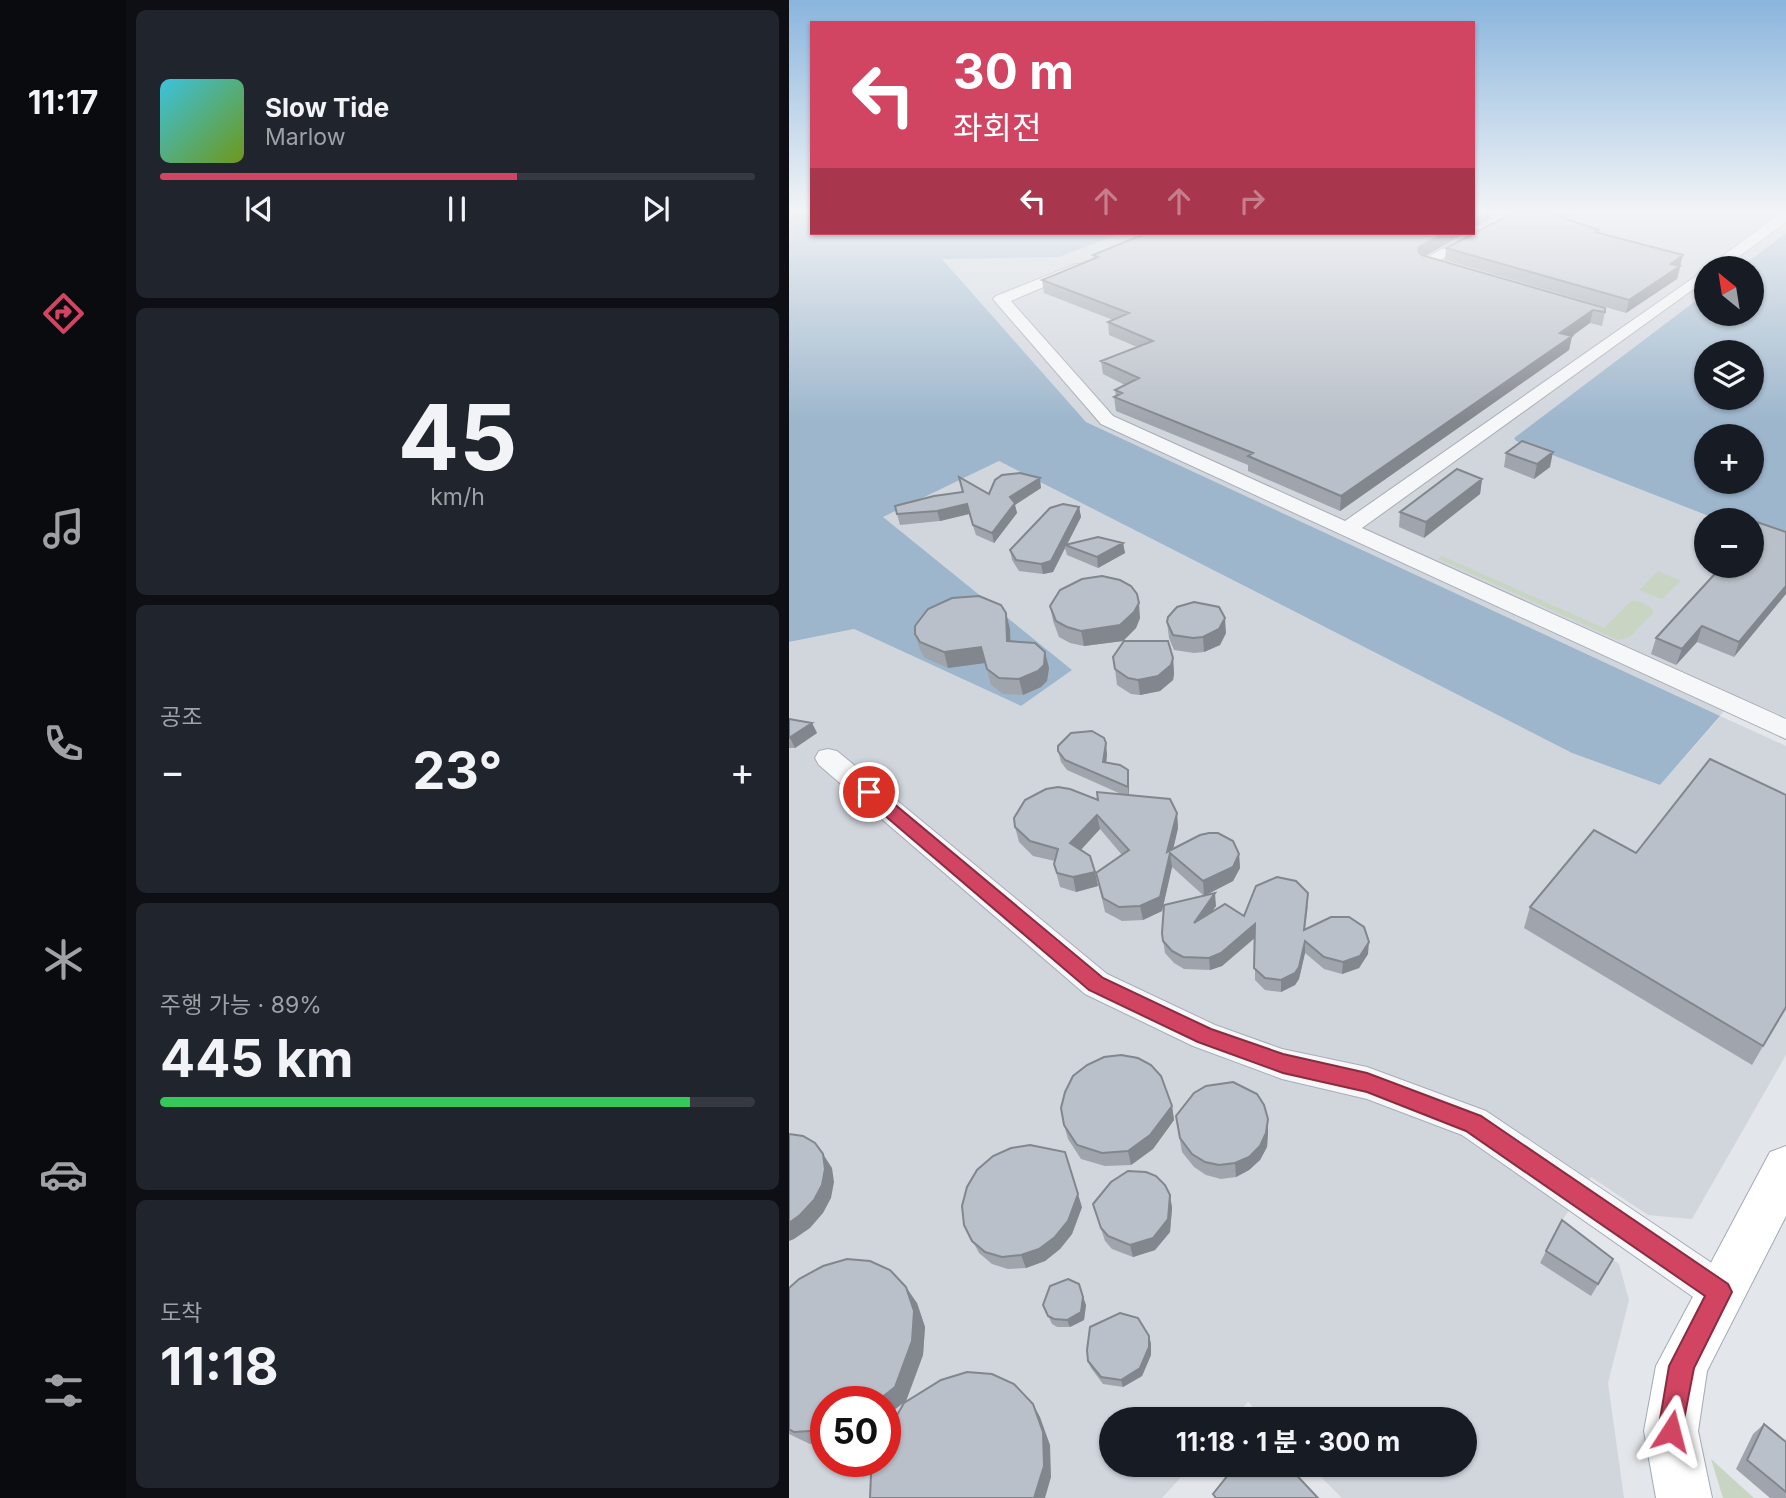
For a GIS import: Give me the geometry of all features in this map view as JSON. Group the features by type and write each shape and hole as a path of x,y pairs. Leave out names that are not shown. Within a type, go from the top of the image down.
{"main road":[{"path":"1684,1498 1671,1431 1681,1366 1786,1168"}],"street":[{"path":"1039,283 1001,299 1107,420 1786,730"},
{"path":"828,758 1096,984 1205,1036 1283,1064 1367,1083 1474,1123 1720,1292"}],"lane":[{"path":"1348,528 1628,322 1690,283"}],"shaded area":[{"path":"963,283 1694,283 1694,302 1514,438 1694,510 1694,578 1764,578 1764,558 1786,545 1786,717 1735,696 1720,716 1786,746 1786,1055 1692,1219 1648,1215 1591,1177 1561,1222 1619,1264 1629,1300 1608,1383 1624,1498 1342,1498 1321,1477 1477,1477 1477,1407 1253,1407 1248,1402 1243,1407 1099,1407 1099,1477 1181,1477 1162,1498 789,1498 789,642 854,629 1021,706 882,517 999,461 1572,753 1660,785 1720,717 1086,422"}],"green space":[{"path":"1442,556 1604,628 1631,601 1644,604 1654,612 1630,637 1618,640 1438,559"},
{"path":"1658,571 1681,581 1662,599 1639,590"},
{"path":"1711,1459 1754,1498 1723,1498"}],"water":[{"path":"789,283 963,283 1086,422 1720,716 1660,785 1572,753 999,461 883,517 1072,670 1021,706 854,629 789,642"},
{"path":"1764,283 1786,283 1786,545 1764,537 1764,508 1694,508 1694,510 1514,438 1694,302 1694,326 1764,326"}],"building":[{"path":"1050,283 1518,283 1605,308 1605,312 1593,310 1560,333 1572,336 1341,496 1248,456 1253,453 1114,397 1122,393 1115,390 1139,378 1101,361 1153,341 1108,322 1129,313"},
{"path":"1569,283 1655,283 1629,300"},
{"path":"1522,441 1553,452 1537,464 1506,453"},
{"path":"1457,469 1482,479 1426,522 1400,512"},
{"path":"1020,473 1040,478 1010,497 1015,503 992,533 973,525 967,504 937,511 897,514 895,506 963,492 959,477 989,494 995,480 1002,475"},
{"path":"1063,504 1079,507 1051,561 1041,564 1016,560 1010,550 1050,508"},
{"path":"1764,524 1786,532 1786,586 1739,642 1702,626 1682,649 1656,638 1711,578 1764,578"},
{"path":"1098,537 1123,543 1097,557 1065,545"},
{"path":"1102,576 1131,586 1139,603 1134,612 1120,625 1081,631 1056,621 1050,606 1060,590 1082,579"},
{"path":"979,596 1001,605 1006,613 1007,641 1035,643 1045,652 1044,665 1038,671 1019,679 999,678 987,669 981,647 944,652 920,642 915,634 915,626 928,609 952,598"},
{"path":"1194,602 1219,607 1225,618 1219,629 1203,637 1173,635 1167,622 1168,617 1177,607"},
{"path":"1124,641 1168,641 1173,658 1171,665 1158,676 1138,680 1128,678 1115,669 1113,657"},
{"path":"789,719 812,723 789,738"},
{"path":"1092,731 1104,738 1106,743 1103,762 1120,765 1128,770 1128,787 1065,760 1058,751 1058,746 1071,733"},
{"path":"1710,759 1786,795 1786,1007 1763,1046 1530,907 1594,830 1636,853"},
{"path":"1058,787 1098,800 1097,792 1170,799 1177,813 1167,852 1200,835 1218,833 1233,841 1239,854 1233,867 1203,881 1170,853 1160,897 1140,906 1119,907 1103,898 1096,873 1129,850 1097,815 1070,843 1090,856 1095,872 1073,877 1057,873 1054,864 1058,849 1030,841 1015,827 1014,818 1025,800 1046,789"},
{"path":"1277,877 1296,881 1308,893 1304,930 1331,917 1349,917 1364,927 1369,942 1360,956 1343,962 1324,957 1305,941 1299,967 1295,973 1281,980 1265,978 1254,968 1255,924 1221,953 1209,958 1183,957 1172,951 1163,941 1164,905 1215,893 1194,923 1225,904 1244,916 1256,886"},
{"path":"1121,1055 1138,1058 1151,1065 1161,1076 1172,1106 1150,1135 1128,1151 1102,1153 1077,1145 1064,1125 1061,1108 1065,1092 1073,1076 1087,1065 1104,1057"},
{"path":"1233,1082 1257,1094 1268,1119 1266,1133 1260,1146 1249,1157 1235,1163 1219,1165 1205,1162 1192,1154 1180,1138 1176,1116 1194,1093 1206,1086"},
{"path":"789,1134 803,1136 815,1143 823,1154 825,1169 822,1185 814,1200 789,1223"},
{"path":"1030,1145 1065,1152 1078,1194 1068,1221 1055,1237 1039,1249 1002,1257 985,1252 972,1241 964,1225 962,1206 967,1187 977,1170 993,1156 1011,1148"},
{"path":"1128,1171 1146,1172 1156,1176 1170,1195 1168,1219 1153,1238 1130,1245 1108,1236 1101,1228 1093,1204 1111,1182"},
{"path":"1562,1220 1613,1259 1598,1284 1546,1251"},
{"path":"847,1259 870,1261 890,1270 906,1287 914,1311 912,1341 895,1386 810,1386 810,1431 794,1432 789,1429 789,1288 799,1279 823,1266"},
{"path":"1068,1279 1079,1284 1083,1297 1081,1312 1067,1320 1054,1319 1048,1316 1043,1305 1050,1286"},
{"path":"1120,1313 1138,1318 1149,1336 1149,1347 1140,1368 1121,1380 1101,1377 1088,1361 1087,1350 1090,1327"},
{"path":"967,1372 992,1374 1014,1384 1033,1404 1043,1432 1044,1466 1034,1498 870,1498 871,1477 901,1477 901,1408 904,1403 941,1380"},
{"path":"1764,1424 1786,1442 1786,1492 1747,1460"},
{"path":"1226,1477 1298,1477 1318,1498 1216,1498 1213,1494"}],"route":[{"path":"869,792 1096,984 1205,1036 1283,1064 1367,1083 1474,1123 1720,1292 1681,1366 1671,1431"}]}
